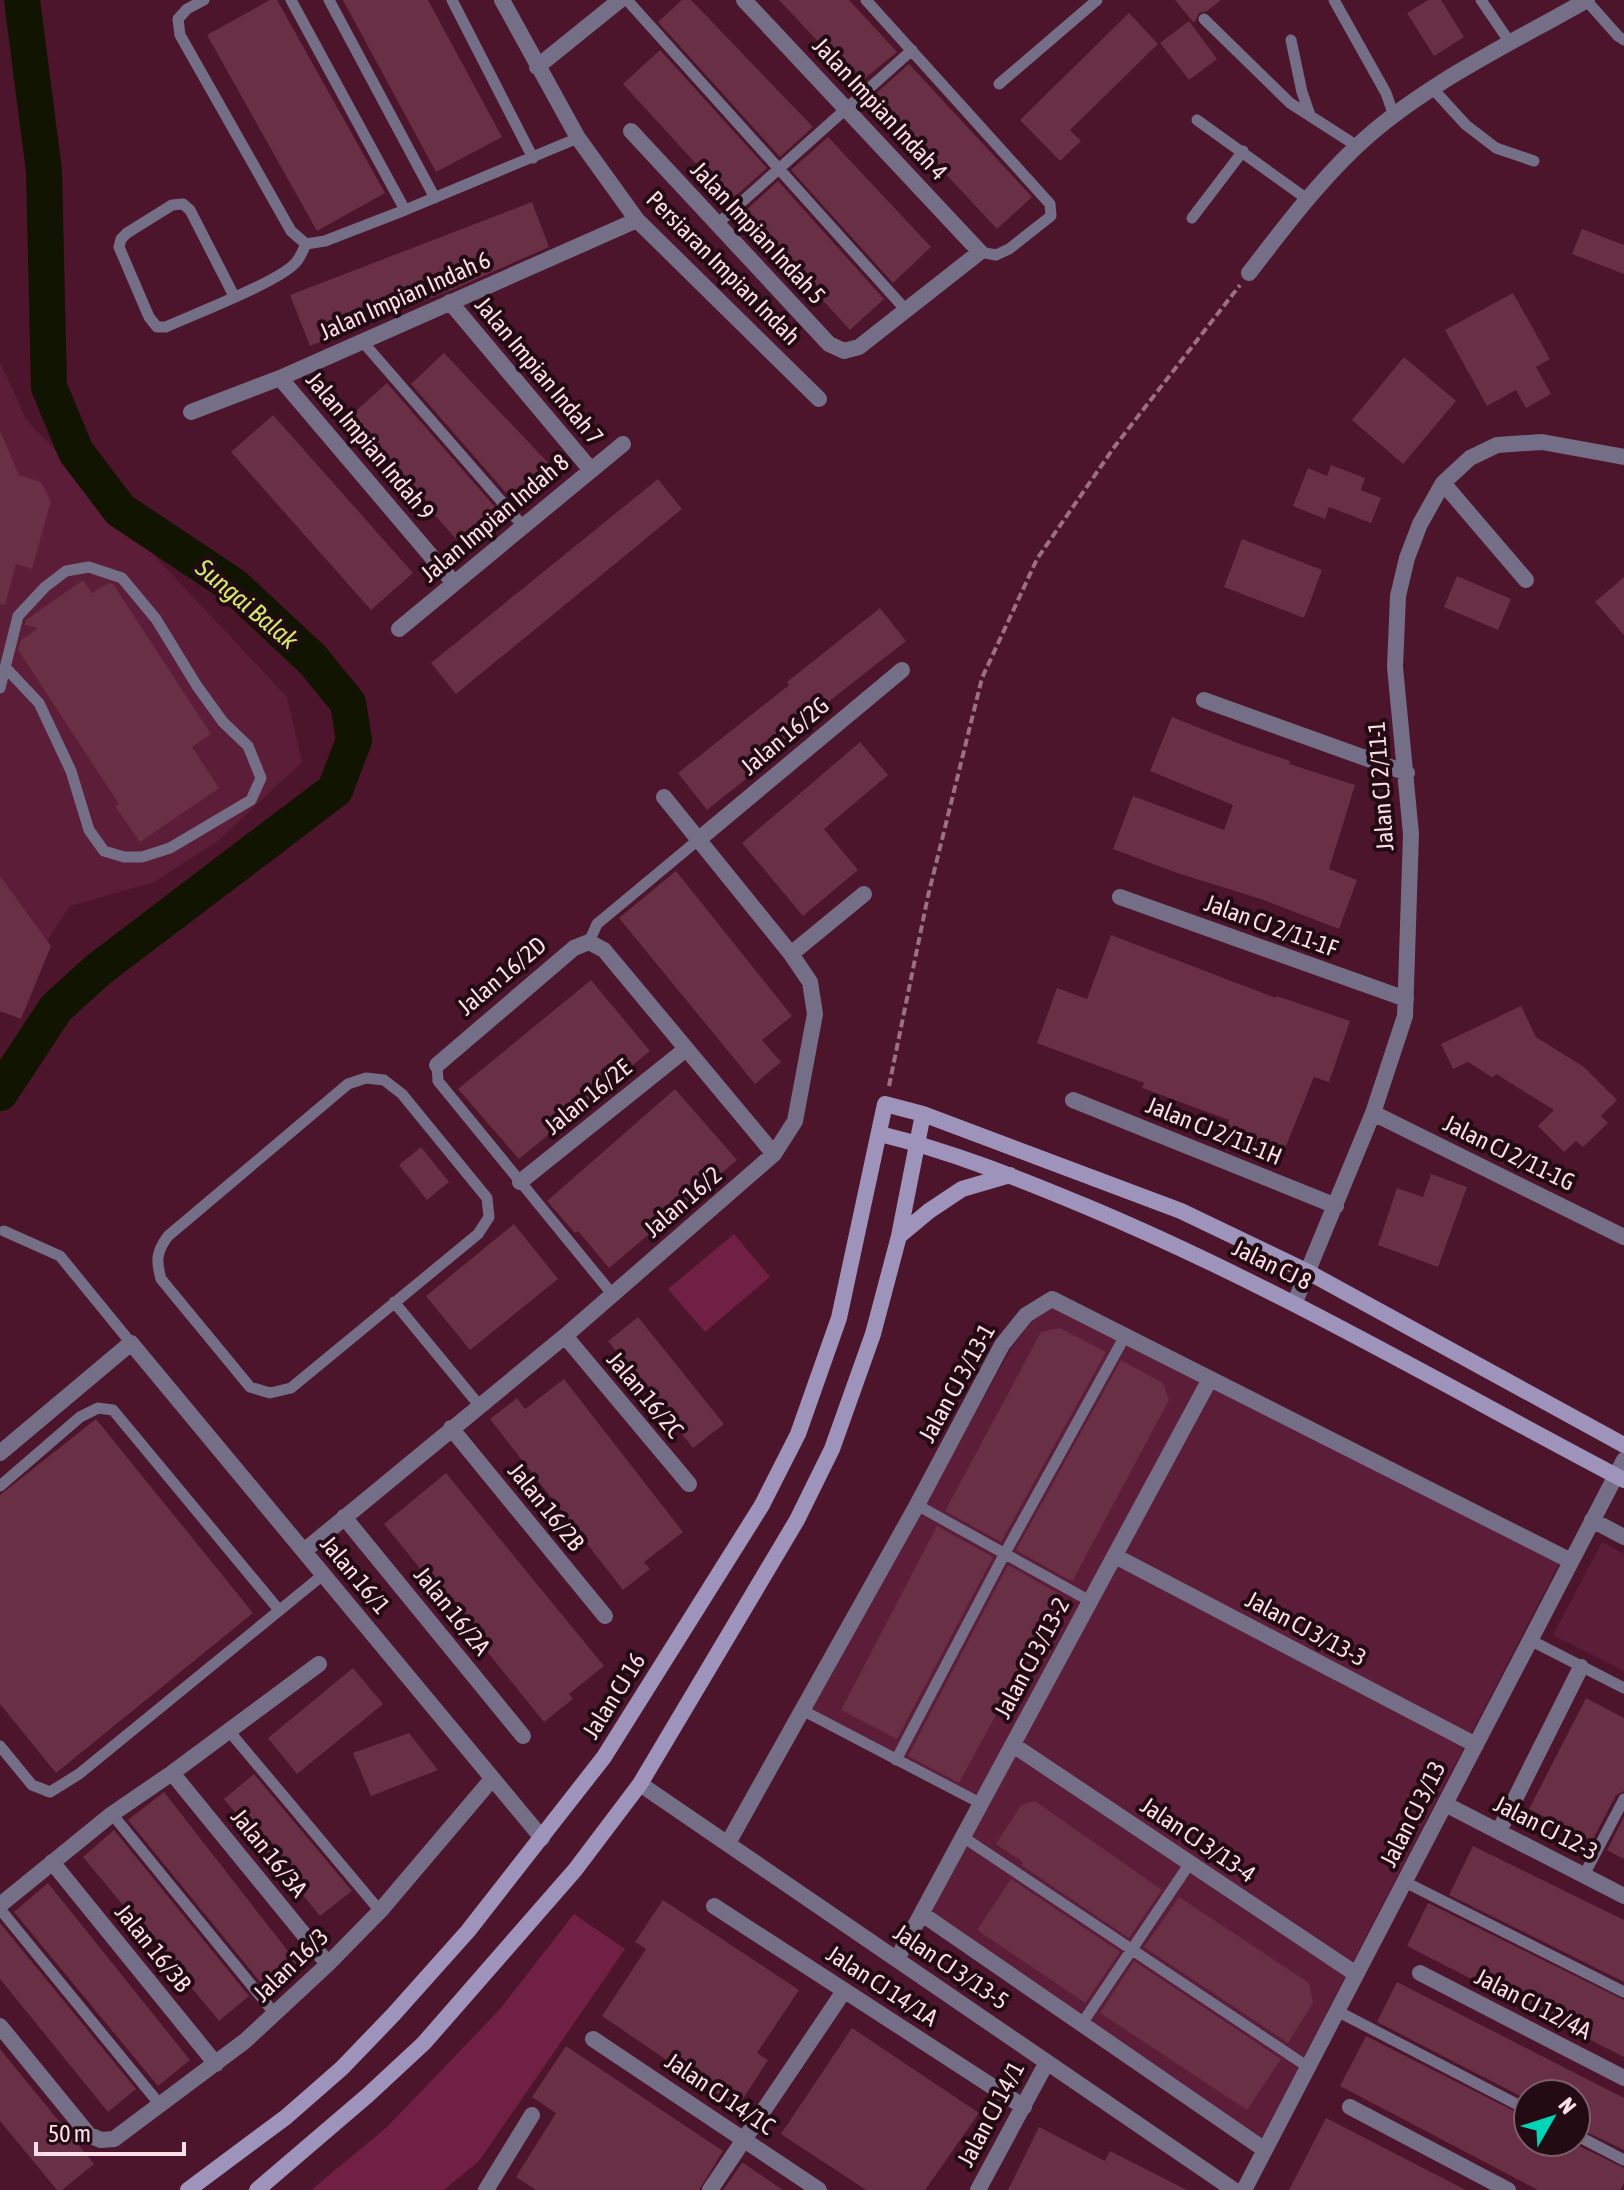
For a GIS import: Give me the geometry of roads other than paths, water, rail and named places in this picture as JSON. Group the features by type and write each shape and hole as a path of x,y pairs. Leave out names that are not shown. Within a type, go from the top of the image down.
{"street":[{"name":"Persiaran Impian Indah","path":"502,0 578,138 637,220 819,399"},
{"path":"537,67 620,0"},
{"name":"Jalan Impian Indah 4","path":"744,0 980,252"},
{"path":"1249,273 1307,199 1357,146 1394,116 1433,89 1587,0"},
{"name":"Jalan Impian Indah 5","path":"631,131 829,344 844,351 859,347 905,309"},
{"name":"Jalan Impian Indah 6","path":"191,412 280,378 637,220"},
{"path":"905,309 980,252"},
{"name":"Jalan Impian Indah 7","path":"450,302 591,470"},
{"name":"Jalan Impian Indah 9","path":"280,378 454,583"},
{"name":"Jalan CJ 2/11-1","path":"1295,1302 1373,1113 1405,1016 1411,834 1395,667 1398,596 1407,558 1420,524 1443,483 1470,458 1497,445 1542,442 1624,457"},
{"name":"Jalan Impian Indah 8","path":"399,629 623,444"},
{"path":"1443,483 1526,580"},
{"name":"Jalan 16/2G","path":"698,840 902,670"},
{"path":"1204,700 1407,773"},
{"name":"Jalan 16/2","path":"304,1551 613,1295 774,1154 795,1121 815,1014 810,982 791,954 664,797"},
{"path":"791,954 864,894"},
{"name":"Jalan CJ 2/11-1F","path":"1120,897 1406,999"},
{"path":"596,946 774,1154"},
{"name":"Jalan 16/2D","path":"437,1065 574,948 596,946"},
{"name":"Jalan 16/2E","path":"520,1182 686,1049"},
{"name":"Jalan CJ 2/11-1H","path":"1073,1100 1336,1206"},
{"name":"Jalan CJ 8","path":"885,1104 923,1114 1181,1211 1308,1272 1624,1445"},
{"name":"Jalan CJ 16","path":"188,2190 286,2117 342,2068 468,1931 613,1744 762,1505 798,1434 839,1318 885,1104"},
{"name":"Jalan CJ 2/11-1G","path":"1373,1113 1624,1237"},
{"path":"257,2190 424,2043 575,1870 640,1784 797,1520 832,1449 873,1334 899,1236 923,1114"},
{"name":"Jalan CJ 8","path":"880,1134 916,1142 1010,1175 1166,1240 1295,1302 1620,1478"},
{"path":"899,1236 962,1189 1010,1175"},
{"name":"Jalan CJ 3/13-1","path":"728,1843 917,1505 1002,1345 1026,1315 1052,1299 1571,1561"},
{"name":"Jalan 16/2C","path":"565,1336 689,1484"},
{"path":"0,1453 131,1343"},
{"name":"Jalan 16/1","path":"131,1343 542,1838"},
{"name":"Jalan CJ 3/13-2","path":"897,1959 1210,1379"},
{"name":"Jalan 16/2B","path":"451,1428 605,1616"},
{"name":"Jalan CJ 3/13","path":"1244,2190 1592,1520 1620,1478 1624,1460"},
{"name":"Jalan 16/2A","path":"344,1517 523,1736"},
{"path":"1592,1520 1624,1537"},
{"name":"Jalan CJ 3/13-3","path":"1115,1556 1476,1745"},
{"path":"0,1907 112,1814 319,1664"},
{"path":"1499,1831 1581,1667"},
{"name":"Jalan CJ 3/13-4","path":"1013,1745 1356,1974"},
{"name":"Jalan 16/3A","path":"172,1773 328,1964"},
{"name":"Jalan 16/3","path":"0,2026 89,2135 101,2140 114,2139 216,2064 328,1964 380,1911 492,1779"},
{"name":"Jalan CJ 3/13-5","path":"640,1784 1234,2190"},
{"name":"Jalan CJ 12-3","path":"1445,1804 1624,1896"},
{"name":"Jalan 16/3B","path":"52,1862 216,2064"},
{"name":"Jalan CJ 14/1A","path":"714,1906 1024,2107"},
{"name":"Jalan CJ 3/13-5","path":"922,1914 1265,2150"},
{"name":"Jalan CJ 12/4A","path":"1420,1973 1624,2078"},
{"path":"710,2190 844,1991"},
{"name":"Jalan CJ 14/1C","path":"593,2039 819,2190"},
{"name":"Jalan CJ 14/1","path":"978,2190 1047,2062"},
{"path":"1350,2107 1508,2190"},
{"path":"486,2190 532,2115"}],"lane":[{"path":"204,0 187,9 178,19 180,35 291,231 306,244 325,241 405,210 578,138"},
{"path":"291,0 405,210"},
{"path":"329,0 435,198"},
{"path":"452,0 533,158"},
{"path":"627,0 905,309"},
{"path":"866,0 1050,204 1051,216 1009,249 996,255 980,252"},
{"path":"999,84 1097,0"},
{"path":"1334,0 1386,93 1394,116"},
{"path":"1481,0 1511,44"},
{"path":"1587,0 1624,40"},
{"path":"1204,19 1290,103 1357,146"},
{"path":"1291,40 1310,116"},
{"path":"716,225 912,50"},
{"path":"1433,89 1466,125 1496,148 1534,161"},
{"path":"1197,120 1307,199"},
{"path":"1192,218 1243,151"},
{"path":"234,296 190,210 183,204 172,205 121,239 119,247 149,317 157,327 166,327 234,296 287,271 297,262 306,244"},
{"path":"362,341 523,526"},
{"path":"0,688 5,667 18,616 45,587 66,571 89,567 122,578 156,619 223,722 248,746 261,778 251,800 170,848 142,857 124,857 104,851 89,830 71,771 39,703 5,667"},
{"path":"596,946 597,924 698,840"},
{"path":"437,1065 438,1081 613,1295"},
{"path":"366,1078 384,1080 402,1094 487,1198 489,1217 478,1234 394,1302 291,1388 270,1393 250,1387 161,1279 157,1250 168,1236 348,1084 366,1078"},
{"path":"4,1231 60,1256 131,1343"},
{"path":"394,1302 479,1405"},
{"path":"896,1760 1005,1553 1125,1336"},
{"path":"0,1486 80,1417 98,1408 113,1410 279,1610"},
{"path":"917,1505 1090,1601"},
{"path":"0,1746 32,1785 50,1792 79,1774 324,1574"},
{"path":"1530,1640 1624,1688"},
{"path":"802,1710 980,1803"},
{"path":"229,1731 380,1911"},
{"path":"1584,1875 1624,1799"},
{"path":"112,1814 275,2014"},
{"path":"963,1837 1308,2067"},
{"path":"1081,2025 1190,1863"},
{"path":"1405,1882 1624,1992"},
{"path":"0,1907 161,2106"},
{"path":"1337,2011 1512,2102"},
{"path":"1592,2143 1624,2160"}],"waterway":[{"name":"Sungai Balak","path":"0,1093 56,1008 99,969 335,790 354,740 348,703 313,660 234,586 120,510 76,452 49,387 44,171 22,0"}]}
